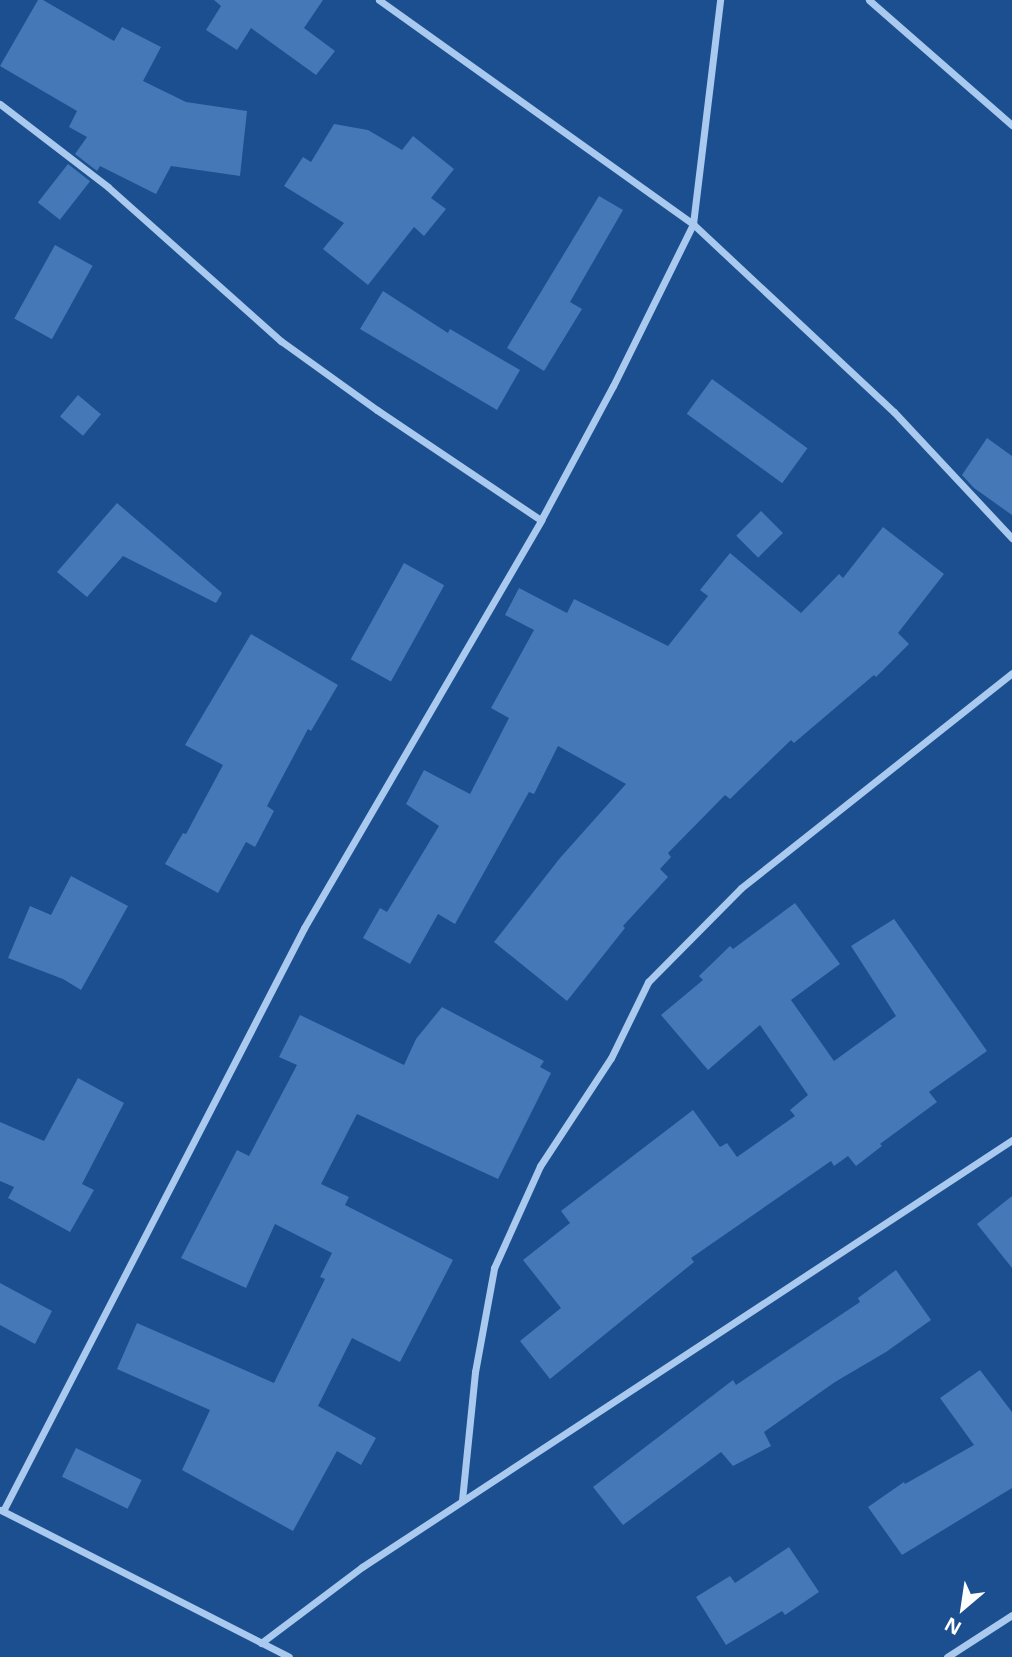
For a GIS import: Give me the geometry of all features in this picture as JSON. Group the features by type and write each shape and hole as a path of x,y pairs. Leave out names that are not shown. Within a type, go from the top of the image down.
{"street":[{"path":"379,0 693,224 894,412 1012,538"},
{"path":"289,1657 1,1510 304,928 541,520 613,386 693,224 720,0"},
{"path":"869,0 1012,125"},
{"path":"0,104 108,187 281,341 377,410 541,520"},
{"path":"462,1500 475,1372 494,1268 540,1166 611,1058 648,982 741,888 1012,673"},
{"path":"261,1643 362,1567 462,1500 1012,1140"},
{"path":"947,1657 1012,1615"}],"building":[{"path":"38,0 43,0 114,41 122,27 161,47 143,81 186,102 247,111 240,176 171,166 156,194 100,166 97,171 75,154 87,137 69,127 77,111 0,66"},
{"path":"214,0 323,0 304,28 335,51 316,75 251,28 237,50 206,30 221,6"},
{"path":"334,124 368,130 402,150 413,136 454,169 431,198 446,209 424,236 414,227 368,285 323,249 344,223 284,186 303,157 311,162"},
{"path":"68,164 90,181 60,220 38,203"},
{"path":"599,196 623,210 570,302 582,309 544,371 507,348"},
{"path":"55,245 93,266 52,339 14,318"},
{"path":"383,291 448,333 450,329 520,370 497,410 360,329"},
{"path":"712,379 807,448 782,483 687,414"},
{"path":"78,395 101,414 83,436 60,416"},
{"path":"987,438 1012,456 1012,515 974,488 962,475"},
{"path":"117,503 222,593 216,603 123,556 87,597 57,572"},
{"path":"761,511 783,533 758,558 736,536"},
{"path":"883,527 944,574 898,633 909,644 876,677 874,675 794,743 791,740 730,799 725,795 668,853 671,857 660,869 668,877 623,926 625,928 567,1001 494,942 560,858 626,784 558,746 534,794 529,792 455,924 438,914 410,964 363,938 380,908 387,912 439,826 406,804 424,770 470,794 509,718 491,708 534,630 505,615 519,588 567,613 574,599 668,646 708,596 700,590 730,553 801,613 839,574 843,578"},
{"path":"404,563 444,585 391,682 351,659"},
{"path":"251,634 338,685 311,731 308,729 267,806 274,811 255,847 246,842 218,893 165,864 183,833 186,834 223,765 185,745"},
{"path":"71,876 128,906 81,990 63,979 8,958 30,906 51,915"},
{"path":"795,903 840,964 791,1000 834,1061 896,1016 851,946 894,919 987,1051 929,1092 937,1102 880,1144 882,1146 856,1166 848,1156 834,1166 831,1161 691,1258 694,1262 550,1379 520,1341 561,1308 523,1260 570,1223 561,1211 693,1110 720,1147 727,1143 737,1157 795,1116 790,1110 808,1095 760,1025 708,1070 661,1015 703,980 699,976 730,946 733,949"},
{"path":"442,1007 544,1061 540,1067 551,1073 498,1179 357,1114 321,1184 349,1197 345,1205 453,1260 400,1362 352,1338 318,1406 376,1438 361,1465 337,1451 293,1531 182,1470 210,1410 117,1369 137,1323 274,1383 325,1279 320,1277 332,1253 275,1224 246,1288 181,1258 237,1150 249,1156 297,1065 279,1057 300,1015 404,1065 416,1039"},
{"path":"78,1078 124,1103 82,1184 94,1190 70,1232 8,1198 14,1187 0,1181 0,1122 44,1141"},
{"path":"1012,1196 1012,1268 977,1224"},
{"path":"896,1270 931,1320 764,1432 771,1446 733,1466 721,1452 623,1525 593,1487 733,1380 736,1385 860,1302 858,1298"},
{"path":"0,1283 52,1311 35,1344 0,1325"},
{"path":"980,1370 1012,1412 1012,1488 902,1555 868,1507 904,1482 905,1484 974,1445 940,1398"},
{"path":"76,1448 142,1480 128,1509 62,1477"},
{"path":"789,1547 819,1592 785,1615 782,1611 726,1645 696,1597 730,1576 735,1583"}]}
